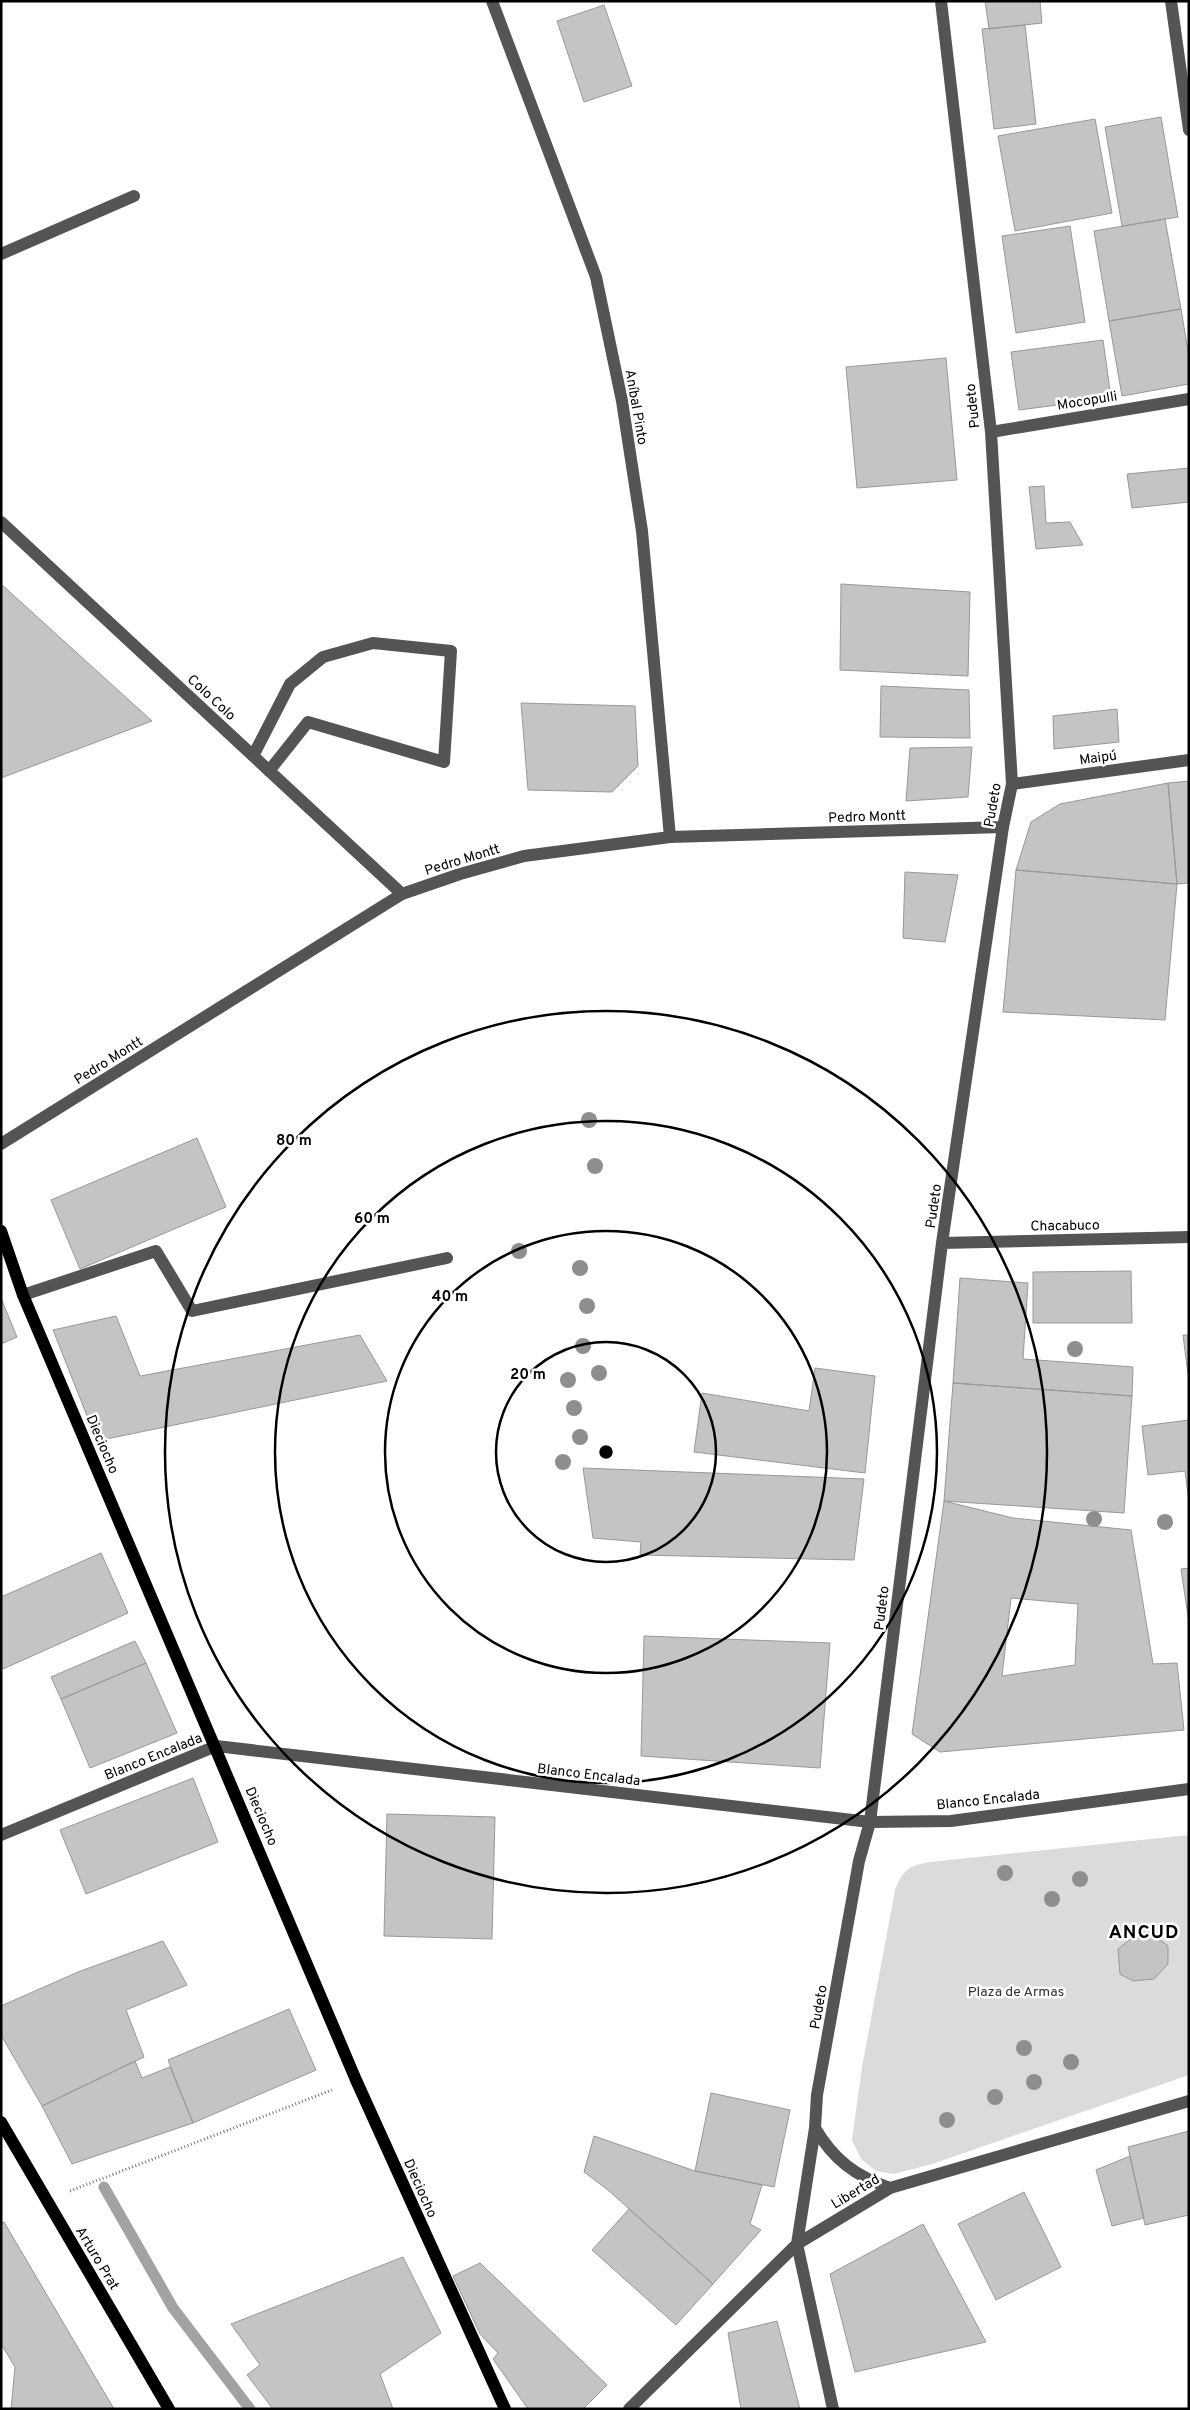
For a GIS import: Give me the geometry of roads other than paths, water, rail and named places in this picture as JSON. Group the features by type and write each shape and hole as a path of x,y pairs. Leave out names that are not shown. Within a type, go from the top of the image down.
{"main road":[{"name":"Dieciocho","path":"1,1231 23,1295 216,1746 356,2080 505,2409"},
{"name":"Arturo Prat","path":"1,2122 169,2409"}],"street":[{"name":"Aníbal Pinto","path":"492,1 596,278 620,391 642,530 670,837"},
{"name":"Pudeto","path":"833,2409 797,2244 815,2128 817,2095 859,1861 870,1822 942,1243 1003,827 1012,784 990,432 942,1"},
{"path":"1171,1 1189,130"},
{"path":"1,254 134,196"},
{"name":"Mocopulli","path":"990,432 1189,399"},
{"name":"Colo Colo","path":"1,522 402,894"},
{"path":"253,756 290,684 323,657 373,643 450,651 444,762 308,722 269,771"},
{"name":"Maipú","path":"1012,784 1189,760"},
{"name":"Pedro Montt","path":"1,1144 402,894 460,874 524,856 670,837 1003,827"},
{"name":"Chacabuco","path":"942,1243 1189,1237"},
{"path":"23,1295 156,1251 192,1311 447,1258"},
{"name":"Blanco Encalada","path":"1,1835 216,1746 870,1822 951,1820 1189,1790"},
{"name":"Libertad","path":"629,2409 797,2244 890,2188 1189,2101"},
{"path":"815,2128 837,2160 860,2176 890,2188"}],"waterway":[{"path":"104,2187 173,2308 250,2409"}],"district":[{"name":"ANCUD","path":"1144,1931"}],"park label":[{"name":"Plaza de Armas","path":"1016,1991"}]}
